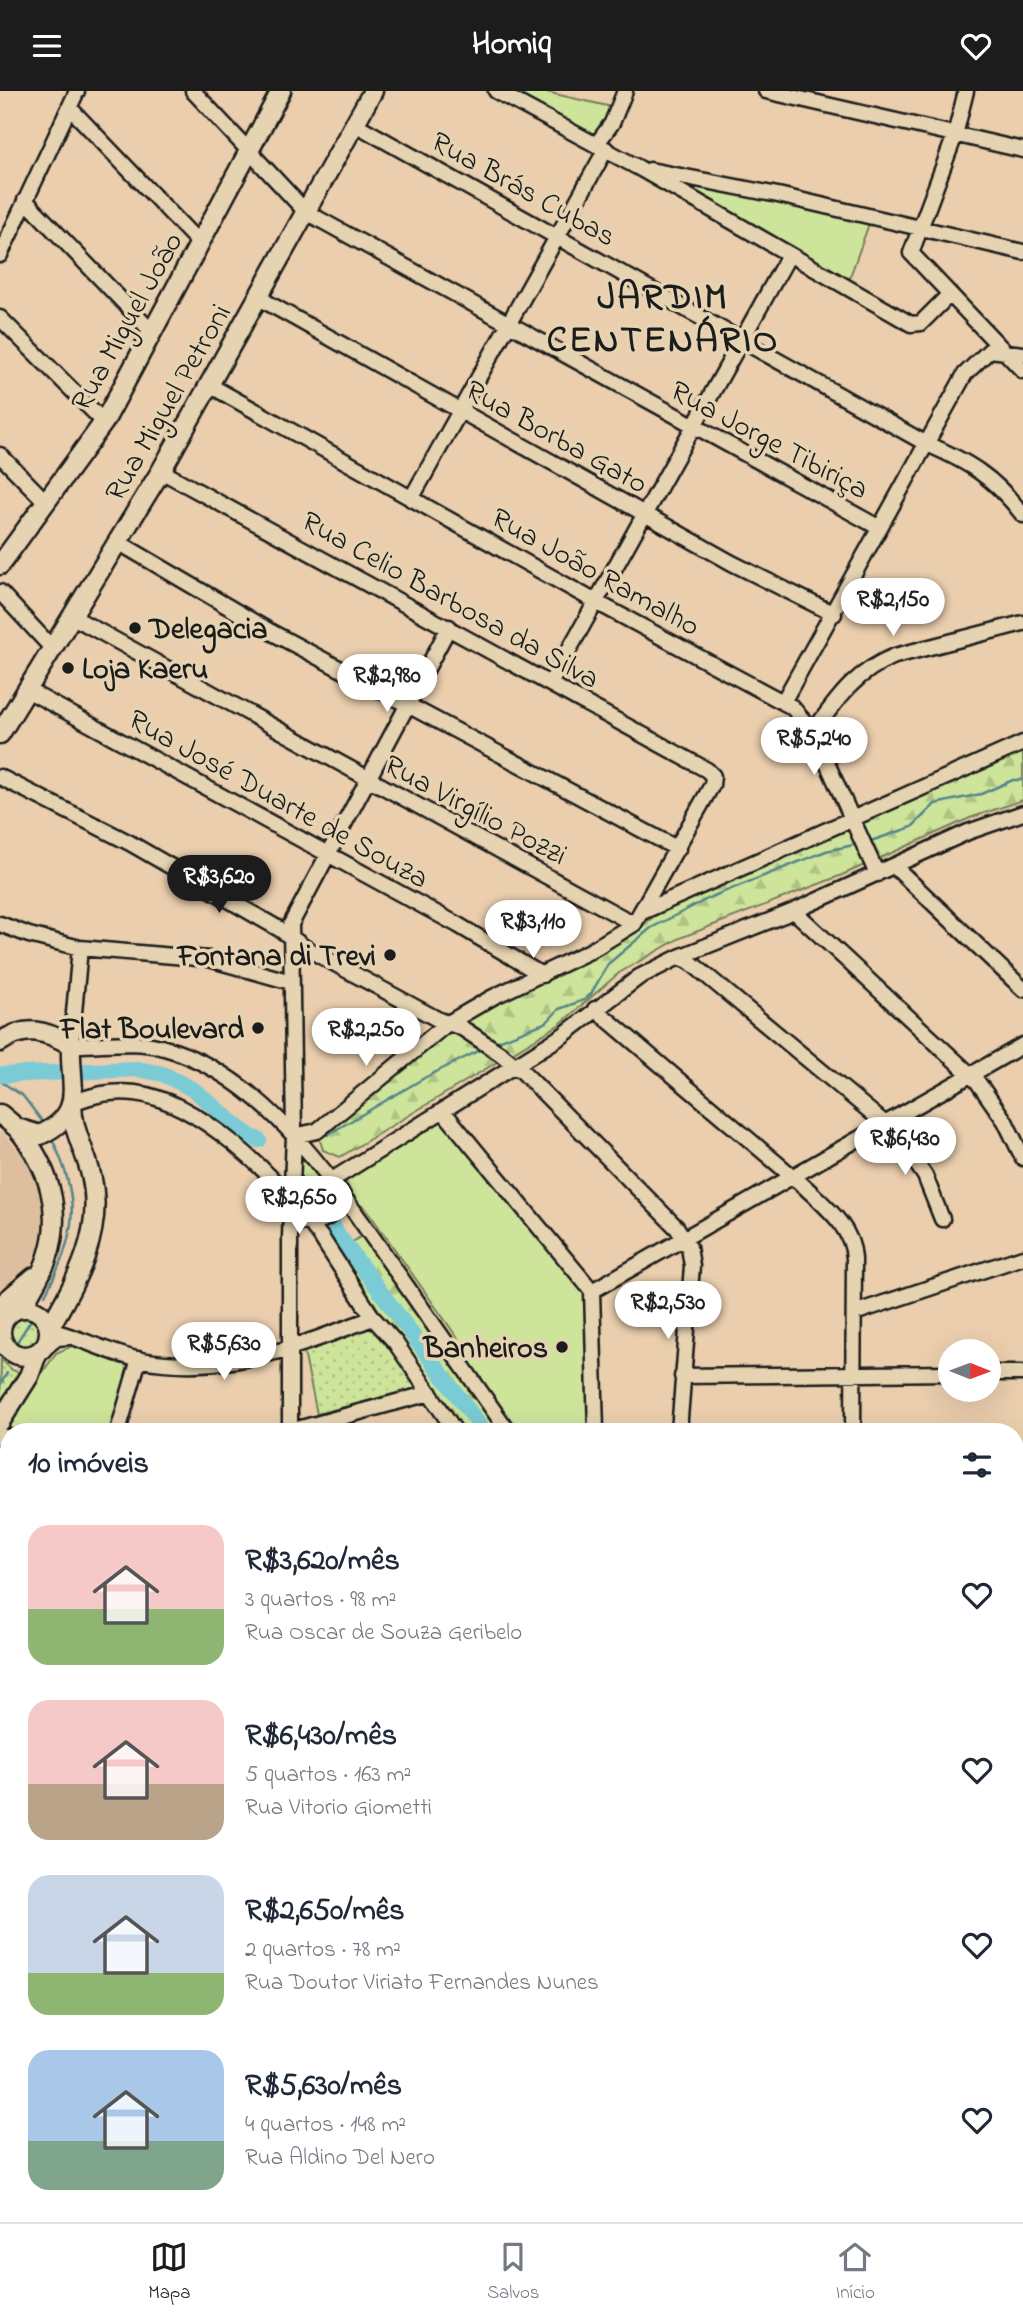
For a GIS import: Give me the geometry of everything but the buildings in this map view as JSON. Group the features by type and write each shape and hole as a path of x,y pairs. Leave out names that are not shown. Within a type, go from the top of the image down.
{"main road":[{"name":"Rua Miguel João","path":"0,565 104,422 281,91"},
{"name":"Rua Miguel Petroni","path":"0,734 162,471 373,91"},
{"path":"0,1042 21,1032 46,1031 71,1051 74,1083 72,1122 91,1172 95,1204 88,1247 78,1278 49,1329 29,1376 0,1422"},
{"path":"17,1128 40,1135 57,1128 69,1114 72,1103"},
{"path":"0,1114 17,1128 45,1169 52,1195 52,1238 41,1270 10,1307 1,1337 15,1355 40,1352"},
{"path":"10,1307 43,1315 49,1329"}],"street":[{"path":"0,255 78,91"},
{"name":"Rua Jorge Tibiriça","path":"193,91 306,212 692,428 878,527"},
{"path":"496,91 639,168 914,325 921,323 949,295"},
{"path":"411,499 558,236 625,91"},
{"path":"766,91 1023,150"},
{"path":"966,91 955,135 911,246 911,253 1023,371"},
{"path":"70,109 200,244"},
{"name":"Rua Brás Cubas","path":"355,124 925,443 982,471 1001,486 1023,515"},
{"path":"639,168 778,195 1023,252"},
{"path":"25,200 152,332"},
{"path":"550,684 789,255"},
{"name":"Rua Borba Gato","path":"259,298 732,563 834,614"},
{"path":"0,318 104,422"},
{"path":"783,702 965,374 990,350 1001,349 1023,354"},
{"name":"Rua João Ramalho","path":"211,386 596,602 783,702 808,722 853,827 877,874"},
{"path":"0,455 47,503"},
{"name":"Rua Celio Barbosa da Silva","path":"162,471 449,627 713,776 712,785 678,849"},
{"path":"118,542 271,632 678,849 638,918"},
{"path":"0,592 52,648"},
{"name":"Rua Virgílio Pozzi","path":"73,617 366,779 638,918"},
{"path":"813,732 846,687 879,663 895,656 1023,623"},
{"path":"290,1423 290,1237 294,1136 290,939 296,913 449,627"},
{"name":"Rua José Duarte de Souza","path":"27,690 458,925 542,975"},
{"path":"294,1136 317,1131 449,1023 493,997 542,975 638,918 853,827 1023,743"},
{"path":"0,777 130,843 281,930 290,939 472,1035 514,1065 684,1236 692,1266 679,1423"},
{"path":"290,1237 300,1221 310,1223 326,1220 336,1211 338,1191 443,1111 572,1030 626,985 679,957 794,911 968,832 1023,813"},
{"path":"894,866 1023,989"},
{"path":"794,911 970,1074 1005,1121 1023,1158"},
{"path":"0,924 29,935 80,948 209,959 291,982"},
{"path":"80,948 71,1051 131,1043 164,1047 208,1067 240,1087 294,1136 338,1191 502,1423"},
{"path":"679,957 689,961 885,1123 905,1143 918,1164 942,1219"},
{"path":"595,1009 792,1175 830,1210 848,1234 854,1258 853,1423"},
{"path":"592,1291 684,1236 1023,1045"},
{"path":"72,1103 109,1092 136,1093 159,1098 221,1135 291,1198 373,1318 395,1342 450,1423"},
{"path":"443,1111 592,1291 596,1423"},
{"path":"854,1313 1023,1257"},
{"path":"49,1329 139,1359 223,1365 290,1350 373,1318"},
{"path":"40,1352 57,1338 71,1336"},
{"path":"120,1423 139,1359"},
{"path":"1001,1373 1023,1373"},
{"path":"682,1377 938,1374"},
{"path":"319,1423 430,1393"}],"shaded area":[{"path":"0,1130 36,1170 44,1208 39,1245 31,1264 0,1300"}],"green space":[{"path":"507,91 542,91 616,108 596,135 591,136"},
{"path":"677,180 870,221 847,285 678,184"},
{"path":"1023,751 1023,800 970,818 842,875 680,938 619,973 560,1024 340,1157 323,1150 319,1137 465,1017 602,953 658,914"},
{"path":"440,1120 586,1290 591,1423 509,1423 452,1343 459,1340 364,1206 357,1206 344,1178"},
{"path":"301,1161 316,1171 334,1196 335,1201 330,1212 311,1215 298,1198 296,1164"},
{"path":"363,1235 497,1423 458,1423 336,1253"},
{"path":"27,1314 39,1317 44,1329 37,1344 21,1349 11,1342 9,1330 16,1318"},
{"path":"367,1326 387,1341 417,1388 317,1414 304,1352"},
{"path":"72,1346 131,1366 113,1423 8,1423 56,1353"},
{"path":"1,1359 12,1370 26,1375 0,1415"}],"waterway":[{"path":"868,842 912,827 935,804 981,794 1013,780 1023,780"},
{"path":"493,1043 547,1022 559,1009 584,1000 591,994 608,964 651,928 711,897 826,851 858,844"},
{"path":"327,1135 426,1077 484,1048"},
{"path":"0,1075 138,1069 163,1074 194,1090 248,1135 259,1140"},
{"path":"0,1081 23,1096 45,1125"},
{"path":"45,1295 64,1253 72,1216 68,1179 51,1137"},
{"path":"307,1185 339,1236 478,1423"},
{"path":"17,1342 31,1320"},
{"path":"0,1385 7,1373"}],"place":[{"name":"Delegacia","path":"135,628"},
{"name":"Loja Kaeru","path":"68,668"},
{"name":"Fontana di Trevi","path":"390,955"},
{"name":"Flat Boulevard","path":"258,1028"},
{"name":"Banheiros","path":"562,1347"}],"district":[{"name":"JARDIM CENTENÁRIO","path":"663,316"}]}
